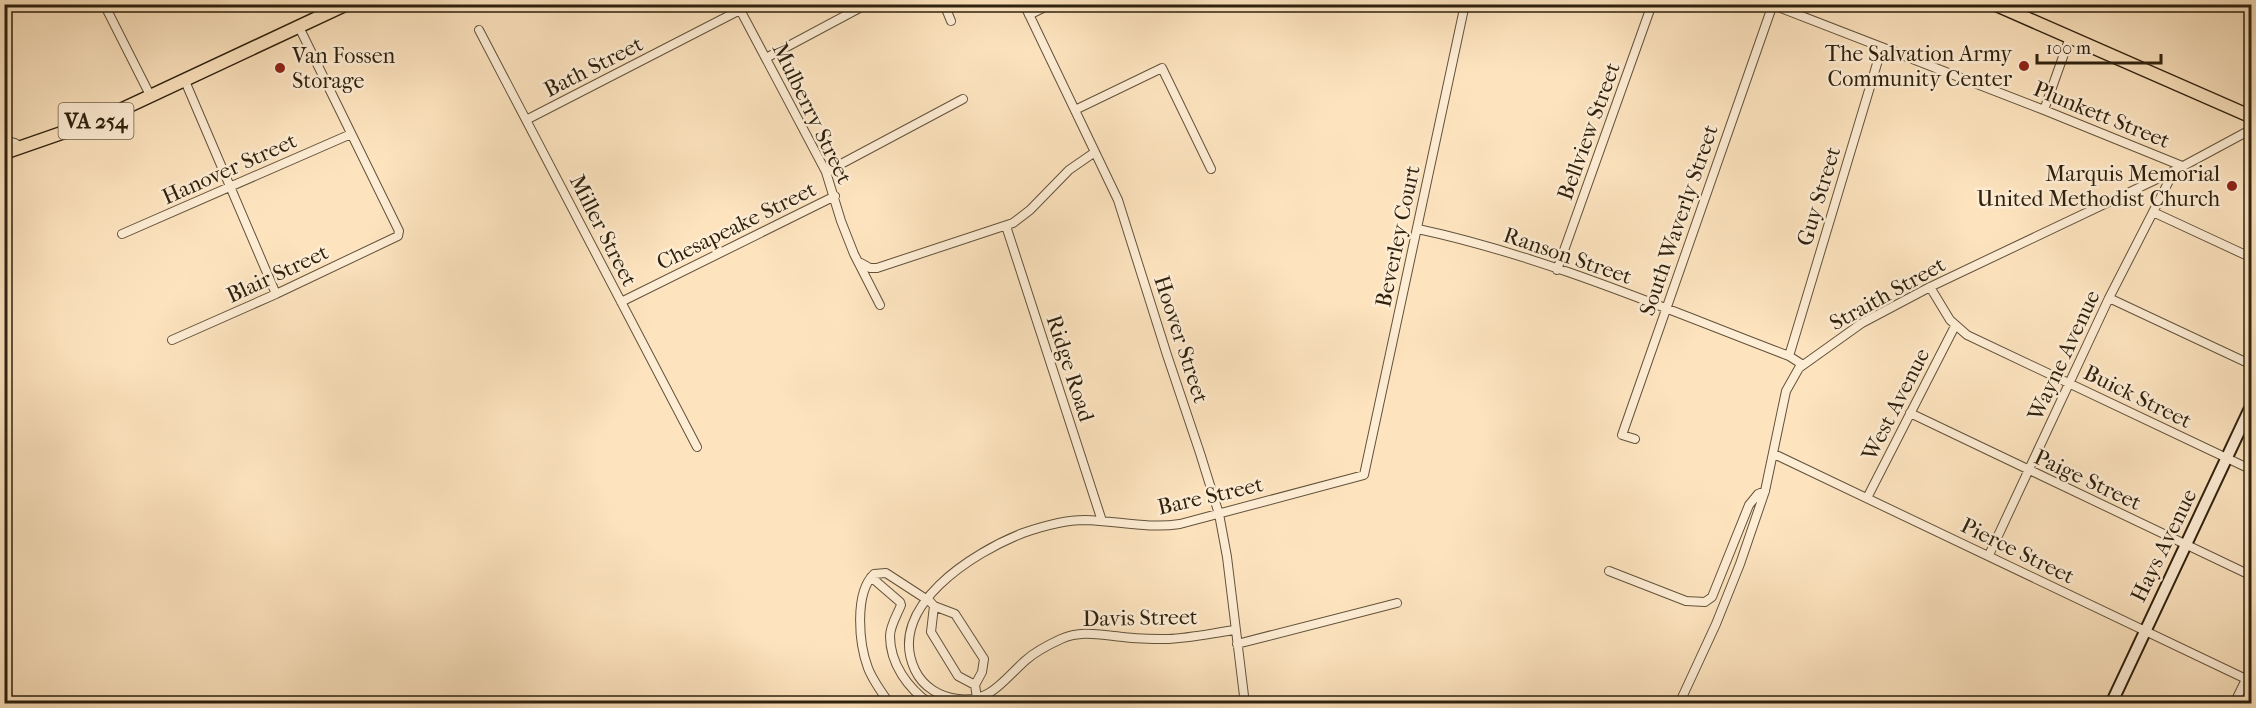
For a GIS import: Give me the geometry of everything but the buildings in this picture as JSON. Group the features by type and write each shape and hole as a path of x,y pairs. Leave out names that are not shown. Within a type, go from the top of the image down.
{"main road":[{"name":"VA 254","path":"4,153 99,120 347,4"},
{"path":"2001,6 2252,117"}],"street":[{"path":"104,4 151,97"},
{"path":"766,58 867,4"},
{"path":"944,4 951,21"},
{"name":"Hoover Street","path":"1024,4 1122,209 1219,514 1245,704"},
{"path":"1029,15 1051,4"},
{"name":"Beverley Court","path":"1364,475 1465,4"},
{"name":"Bellview Street","path":"1557,270 1652,4"},
{"name":"Plunkett Street","path":"1773,5 2182,166"},
{"name":"South Waverly Street","path":"1635,440 1622,435 1773,5"},
{"name":"Mulberry Street","path":"738,7 826,172 854,254 861,263 880,305"},
{"name":"Bath Street","path":"526,120 738,7"},
{"path":"299,27 351,134"},
{"name":"Miller Street","path":"479,30 697,447"},
{"path":"2044,110 2070,37"},
{"name":"Guy Street","path":"1789,356 1881,47"},
{"path":"1075,110 1162,68 1211,169"},
{"path":"185,81 276,294"},
{"name":"Chesapeake Street","path":"826,172 963,99"},
{"name":"Straith Street","path":"1679,704 1716,624 1765,491 1786,391 1794,375 1803,365 1862,323 1930,287 2174,171 2252,129"},
{"name":"Hanover Street","path":"122,234 351,134"},
{"name":"Blair Street","path":"172,340 397,237 399,231 351,134"},
{"path":"4,140 15,142 22,148"},
{"path":"861,263 870,268 877,268 1006,226 1028,212 1069,170 1095,152"},
{"name":"Wayne Avenue","path":"1989,555 2109,298 2174,171"},
{"name":"Chesapeake Street","path":"621,302 835,196"},
{"path":"2153,212 2252,258"},
{"name":"Ridge Road","path":"1006,226 1102,521"},
{"name":"Ranson Street","path":"1418,230 1473,242 1557,270 1789,356 1803,365"},
{"name":"Buick Street","path":"1930,287 1955,326 1967,335 2252,470"},
{"path":"2109,298 2252,365"},
{"name":"West Avenue","path":"1867,498 1955,326"},
{"name":"Hays Avenue","path":"2110,704 2252,404"},
{"name":"Paige Street","path":"1910,413 2252,576"},
{"name":"Pierce Street","path":"1774,454 2246,679"},
{"name":"Bare Street","path":"957,701 941,695 926,684 917,673 910,656 910,629 918,610 927,599 962,567 989,549 1022,533 1060,523 1084,520 1168,526 1364,475"},
{"path":"1609,571 1686,601 1705,602 1712,597 1746,511 1757,496 1765,491"},
{"path":"890,704 868,668 861,640 864,587 871,577 880,573 886,573 927,599 934,606 955,614 984,659 982,672 975,685 977,698"},
{"path":"871,577 900,602 890,637 894,656 898,669 909,685 916,694 930,704"},
{"path":"1237,644 1397,603"},
{"path":"934,606 931,633 958,676 975,685"},
{"name":"Davis Street","path":"957,701 977,698 998,688 1034,654 1076,634 1092,633 1170,639 1236,630"},
{"path":"2234,704 2252,667"}],"place":[{"name":"The Salvation Army Community Center","path":"2024,66"},
{"name":"Van Fossen Storage","path":"280,68"},
{"name":"Marquis Memorial United Methodist Church","path":"2232,186"}]}
